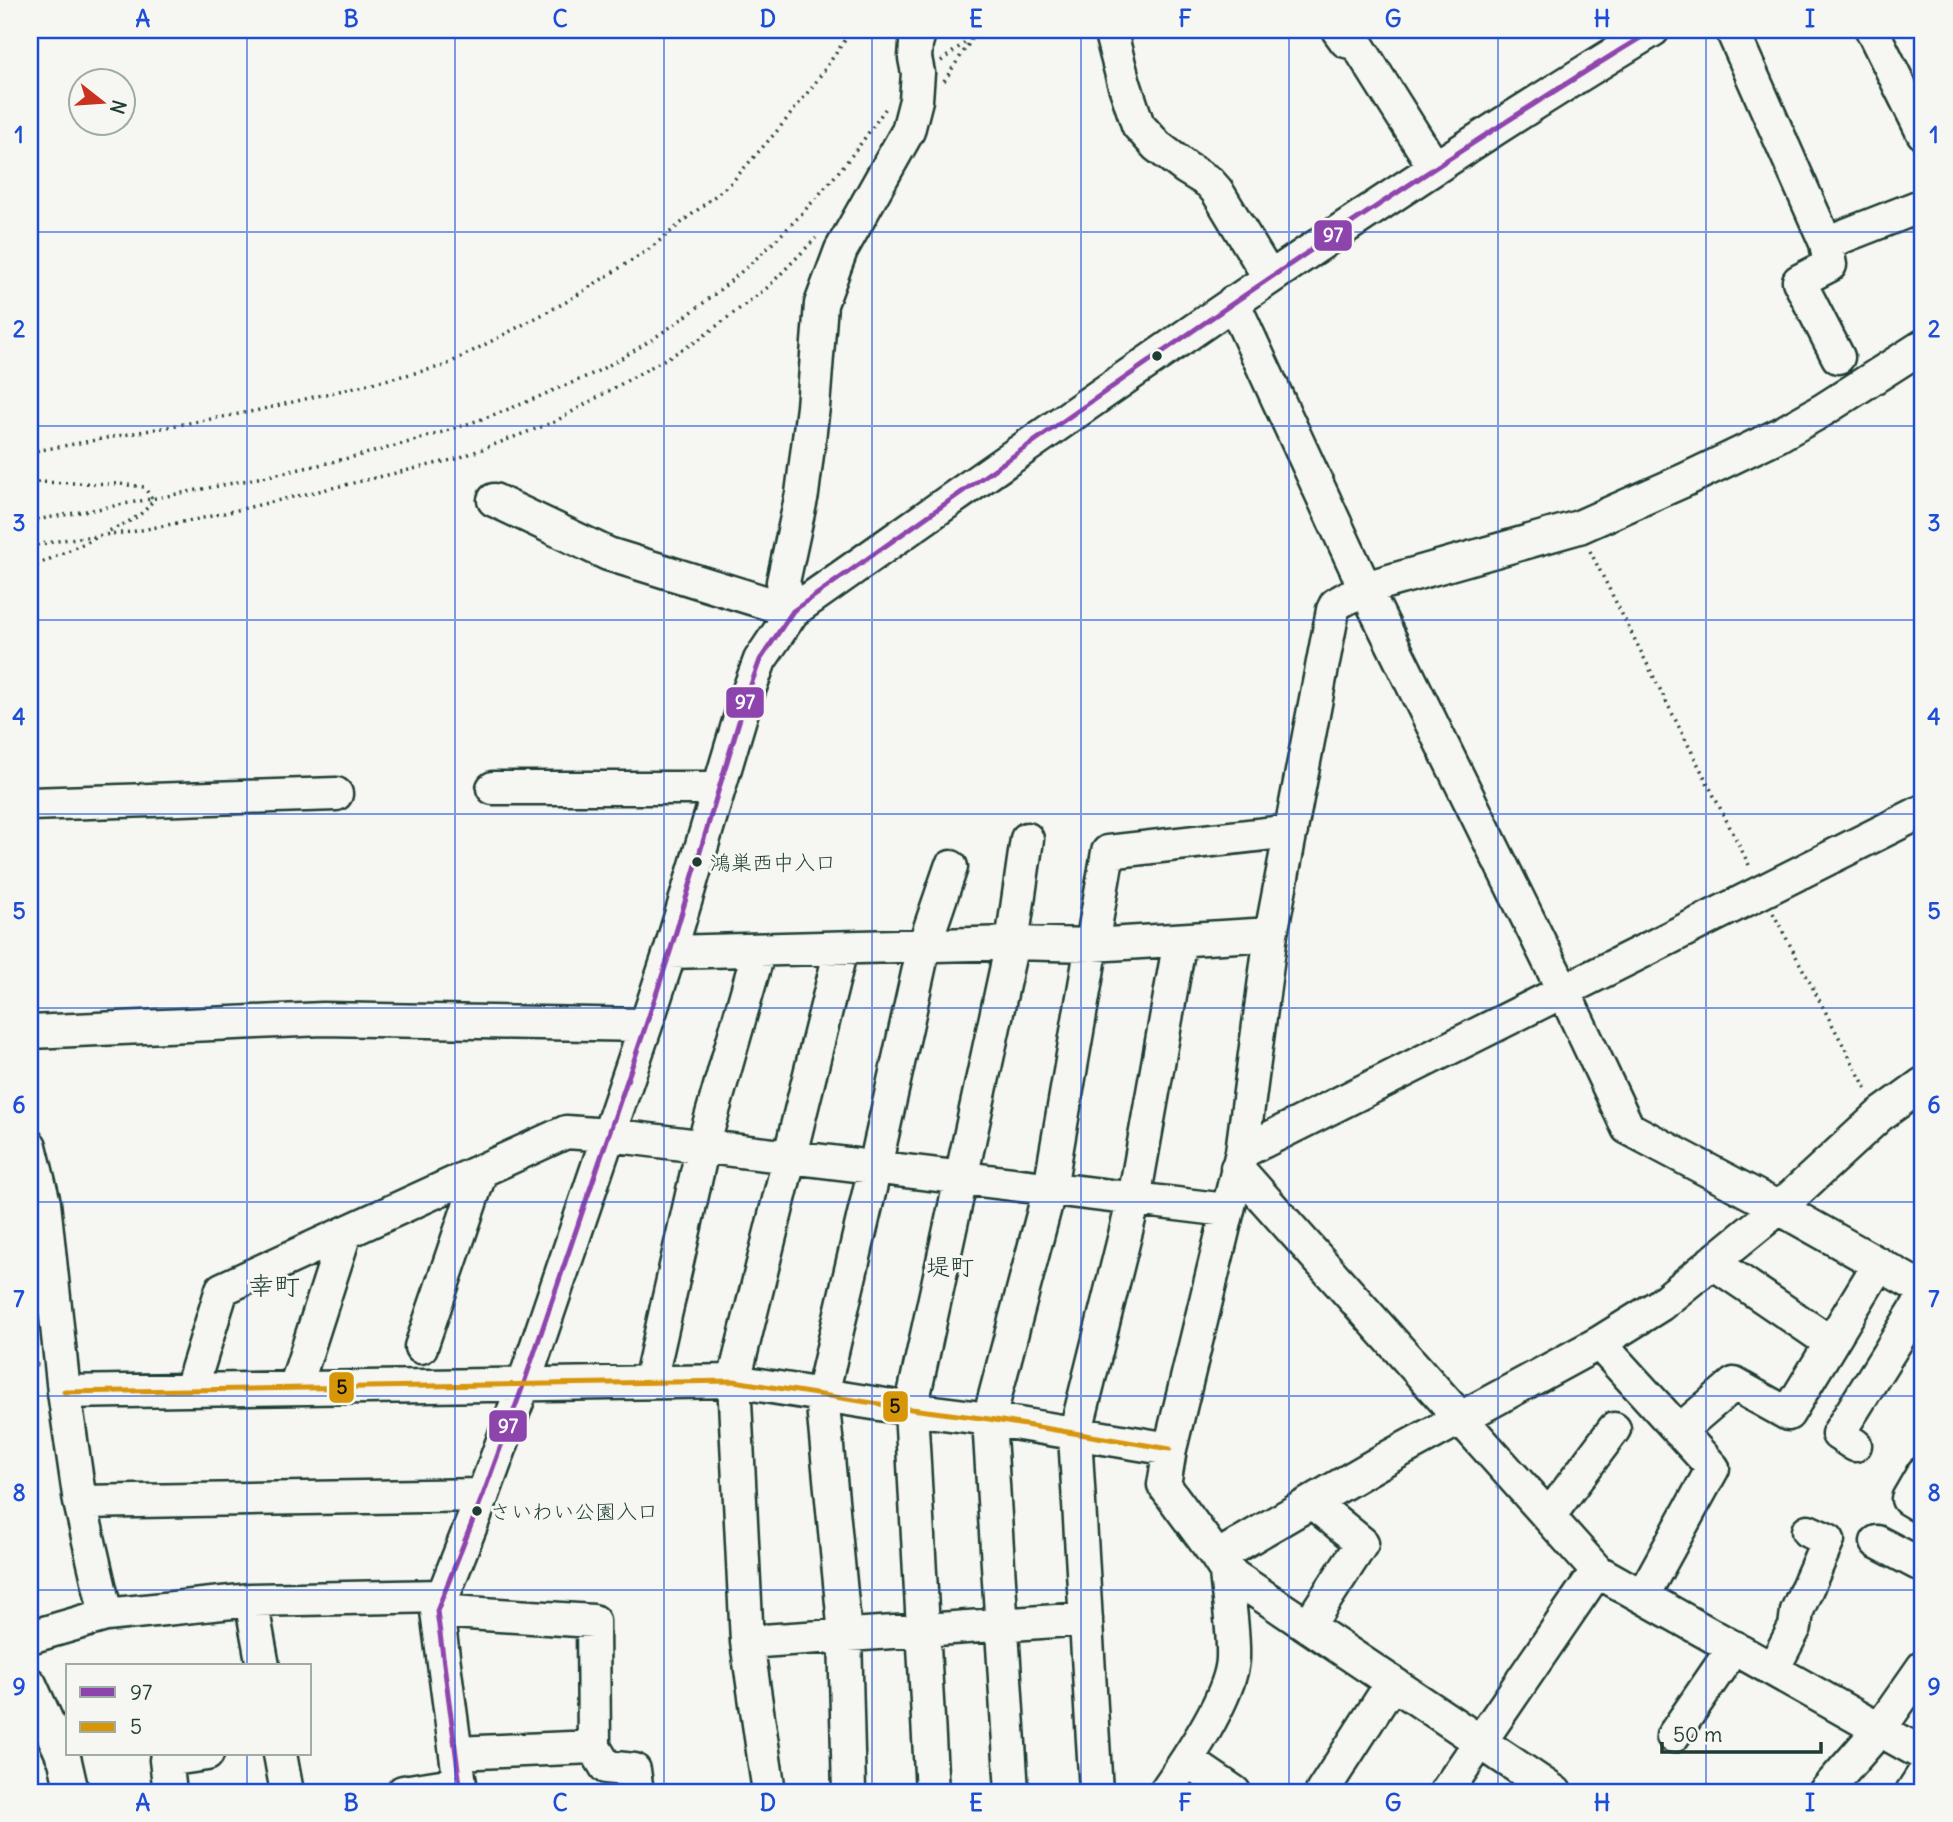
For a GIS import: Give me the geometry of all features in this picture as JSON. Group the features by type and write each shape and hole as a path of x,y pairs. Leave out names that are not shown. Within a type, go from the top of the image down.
{"street":[{"path":"793,611 783,582 802,494 813,407 821,304 841,250 908,131 916,100 927,82 916,44 920,30"},
{"path":"1110,30 1138,125 1157,146 1209,182 1217,191 1269,277"},
{"path":"1732,30 1826,243 1830,265 1799,281 1838,357"},
{"path":"1872,30 1923,133"},
{"path":"459,1776 439,1604 524,1383 646,1025 746,698 760,660 793,611 1269,277 1636,34"},
{"path":"1347,37 1435,168"},
{"path":"1826,243 1923,205"},
{"path":"1233,302 1364,588 1628,1128 1779,1208 1923,1289"},
{"path":"1555,1792 1308,1626 1222,1564 1164,1485 1170,1449 1239,1160 1271,934 1333,610 1336,604 1364,588 1580,527 1779,435 1824,410 1923,346"},
{"path":"494,500 608,554 793,611"},
{"path":"494,788 719,788"},
{"path":"30,804 336,793"},
{"path":"1239,1160 1563,992 1923,811"},
{"path":"1012,1792 989,1419 1050,1188 1108,852 1291,831"},
{"path":"932,1792 911,1409 1012,943 1027,839"},
{"path":"849,1792 845,1635 822,1395 924,946 951,867"},
{"path":"670,952 1012,943 1092,945 1271,934"},
{"path":"1096,1792 1075,1434 1134,1199 1180,940"},
{"path":"769,1792 747,1642 734,1381 841,949"},
{"path":"650,1382 703,1146 760,950"},
{"path":"30,1032 323,1019 646,1025"},
{"path":"1222,1564 1312,1502 1599,1343 1660,1305 1779,1208 1880,1115 1923,1084"},
{"path":"191,1389 222,1289 566,1132 703,1146 1226,1210"},
{"path":"30,1146 44,1203 64,1392 80,1502 106,1615"},
{"path":"1239,1160 1597,1571 1923,1754"},
{"path":"421,1346 481,1171"},
{"path":"295,1388 345,1233"},
{"path":"1712,1262 1831,1343"},
{"path":"1679,1431 1734,1384 1788,1413 1879,1264"},
{"path":"1855,1445 1838,1434 1923,1298"},
{"path":"1599,1343 1713,1468 1643,1595"},
{"path":"64,1392 734,1381 1170,1449"},
{"path":"1549,1516 1614,1429"},
{"path":"1923,1474 1908,1499 1923,1508"},
{"path":"80,1502 483,1494"},
{"path":"1308,1626 1362,1543 1312,1502"},
{"path":"1773,1670 1795,1626 1797,1611 1828,1540 1808,1531"},
{"path":"1877,1542 1923,1566"},
{"path":"1165,1792 1187,1760 1227,1686 1233,1659 1222,1564"},
{"path":"1446,1792 1597,1571"},
{"path":"251,1600 264,1664"},
{"path":"30,1637 106,1615 251,1600 439,1604 593,1621 594,1747 606,1768 634,1770 637,1792"},
{"path":"747,1642 1086,1619"},
{"path":"1673,1736 1734,1647"},
{"path":"1825,1792 1879,1730 1923,1667"},
{"path":"1322,1792 1392,1683"},
{"path":"30,1684 65,1761 72,1792"},
{"path":"402,1792 459,1776 594,1747"},
{"path":"170,1792 166,1760 193,1756"},
{"path":"280,1756 287,1792"},
{"path":"1187,1760 1234,1792"},
{"path":"1912,1792 1923,1775"}],"path":[{"path":"30,452 255,411 421,372 454,361 566,302 648,250 732,182 813,86 852,30"},
{"path":"927,82 979,30"},
{"path":"927,82 937,65 974,35"},
{"path":"30,522 153,500 392,448 466,426 596,372 683,318 769,247 852,155 889,104"},
{"path":"30,546 131,532 203,518 456,459 554,422 697,341 768,287 824,230"},
{"path":"30,482 144,487 153,500"},
{"path":"30,568 140,516 153,500"},
{"path":"1580,527 1592,556 1763,892 1880,1115"}],"waterway":[{"path":"30,1364 36,1365"}],"transit line":[{"name":"97","path":"461,1792 437,1611 524,1383 646,1025 746,698 760,660 793,611 1325,240 1653,30"},
{"name":"5","path":"64,1392 734,1381 1170,1449"}],"place":[{"name":"鴻巣西中入口","path":"697,862"},
{"name":"さいわい公園入口","path":"477,1511"}],"district":[{"name":"堤町","path":"950,1266"},
{"name":"幸町","path":"274,1285"}]}
